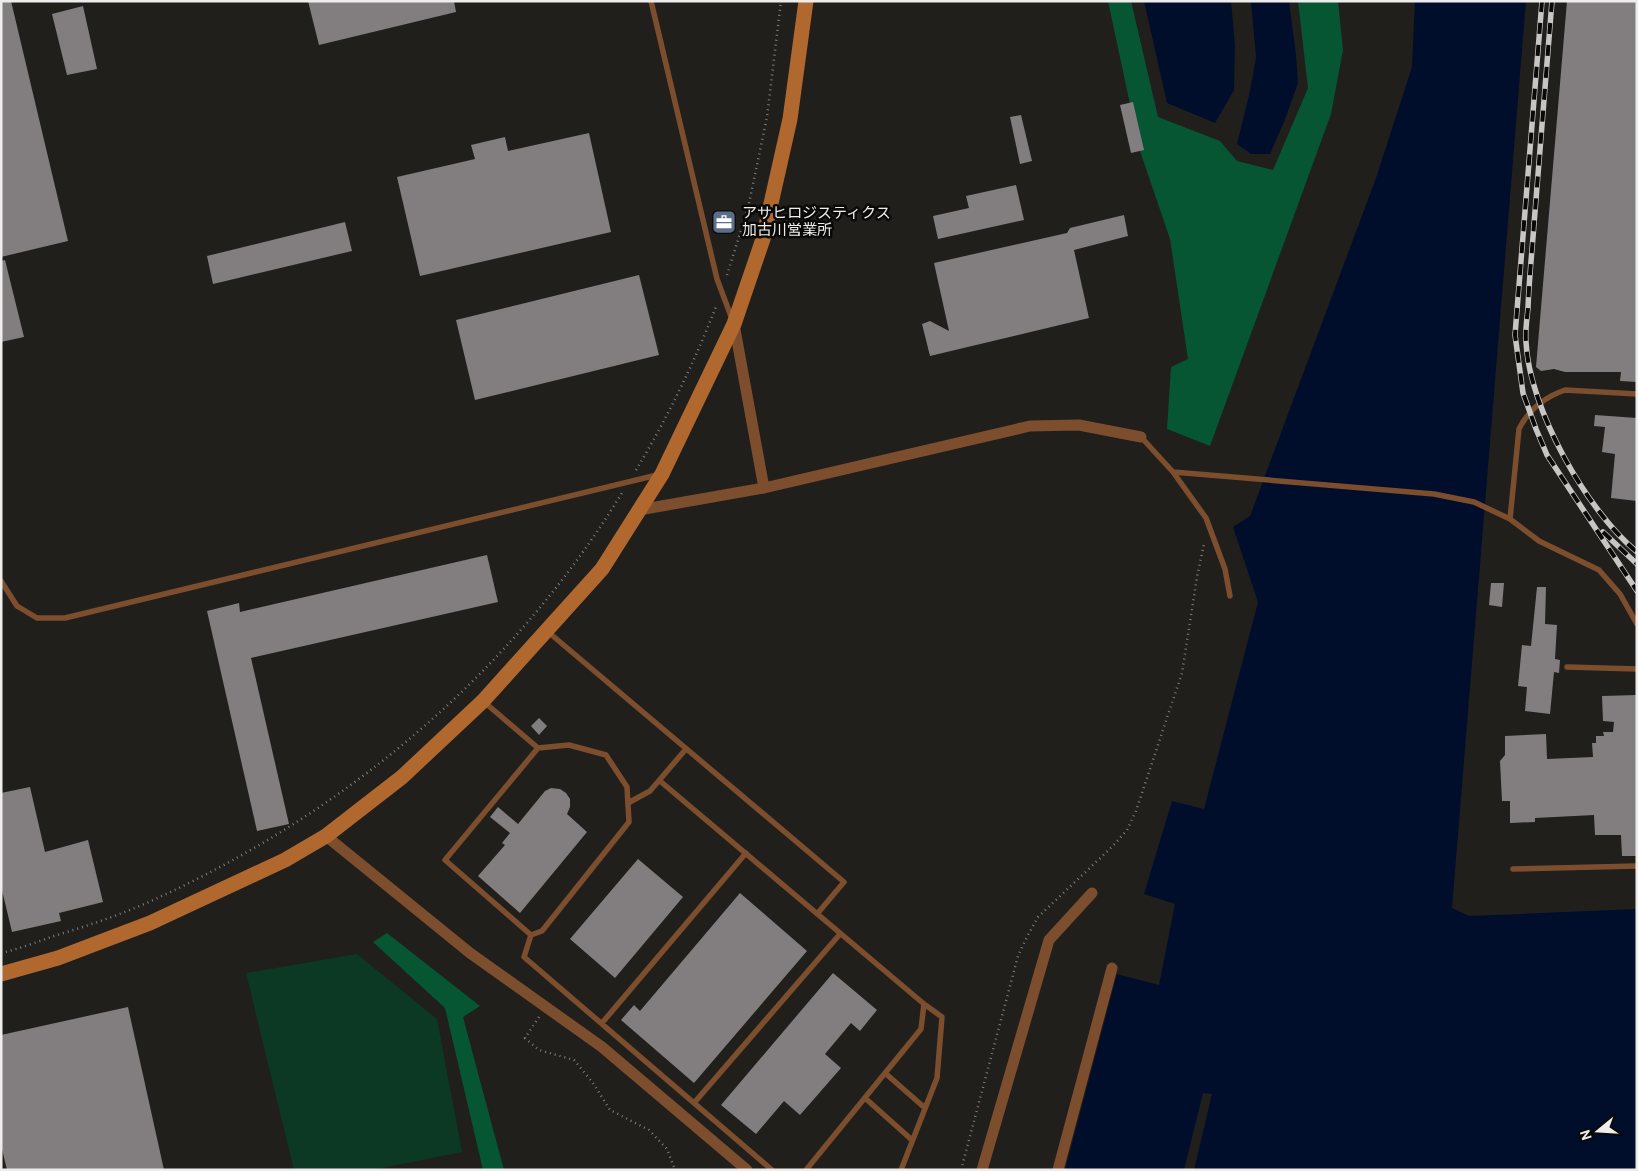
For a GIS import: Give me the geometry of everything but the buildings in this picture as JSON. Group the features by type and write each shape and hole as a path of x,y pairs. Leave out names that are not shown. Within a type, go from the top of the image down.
{"street":[{"path":"1,974 58,958 150,923 285,860 326,836 402,776 483,701 602,569 662,474 734,324 763,239 776,184 790,119 806,1"},
{"path":"734,324 764,488"},
{"path":"639,510 764,488 1030,426 1079,425 1141,437"},
{"path":"326,836 470,953 602,1047 747,1170"},
{"path":"982,1170 1049,940 1092,893"},
{"path":"1058,1170 1112,968"}],"lane":[{"path":"651,1 715,270 734,324"},
{"path":"1510,519 1520,428 1534,408 1554,394 1565,390 1637,394"},
{"path":"1141,437 1173,472 1206,518 1225,569 1230,596"},
{"path":"1173,472 1434,494 1474,502 1510,519 1539,541 1600,570 1620,594 1637,624"},
{"path":"1,581 17,606 37,618 64,618 662,474"},
{"path":"546,631 844,882 817,914"},
{"path":"1567,667 1637,669"},
{"path":"483,701 538,748"},
{"path":"570,745 606,756 627,787 628,822 542,931 531,935 445,860 538,748 570,745"},
{"path":"628,802 650,791 686,749"},
{"path":"660,780 840,934 942,1017 937,1078 901,1170"},
{"path":"602,1023 746,853"},
{"path":"1513,869 1637,866"},
{"path":"694,1103 840,934"},
{"path":"531,935 524,956 772,1170"},
{"path":"806,1170 921,1029 924,1004"},
{"path":"885,1074 925,1108"},
{"path":"865,1098 912,1140"}],"path":[{"path":"1,953 119,914 151,901 268,841 310,815 388,758 438,715 470,685 552,593 598,532 658,434 674,402 722,290 748,208 767,117 781,1"},
{"path":"961,1170 1018,956 1028,935 1038,918 1113,846 1127,830 1136,811 1182,673 1197,577 1205,542"},
{"path":"545,1006 525,1038 539,1050 574,1060 593,1083 610,1110 649,1130 667,1149 675,1170"}],"green space":[{"path":"1108,1 1131,1 1158,117 1220,141 1237,161 1273,170 1308,88 1298,1 1338,1 1343,50 1331,114 1210,446 1167,429 1171,367 1188,359 1170,239 1140,151"},
{"path":"387,933 480,1006 463,1017 504,1170 483,1170 445,1008 373,942"},
{"path":"357,954 437,1019 462,1152 372,1170 294,1170 246,973"}],"water":[{"path":"1144,1 1231,1 1235,45 1234,90 1215,123 1167,103"},
{"path":"1251,1 1289,1 1296,55 1298,83 1270,154 1251,154 1237,144 1256,58"},
{"path":"1415,1 1526,1 1452,908 1469,916 1637,909 1637,1170 1065,1170 1117,974 1159,985 1175,904 1144,894 1172,801 1204,809 1258,602 1233,527 1250,516 1376,178 1412,67"}],"pier":[{"path":"1203,1093 1212,1094 1194,1170 1184,1170"}],"railway":[{"path":"1542,1 1515,335 1523,393 1547,455 1637,591"},
{"path":"1552,1 1526,329 1530,368 1537,397 1549,426 1580,484 1618,534 1637,552"},
{"path":"1603,532 1637,564"}],"place":[{"name":"アサヒロジスティクス 加古川営業所","path":"724,222"}]}
